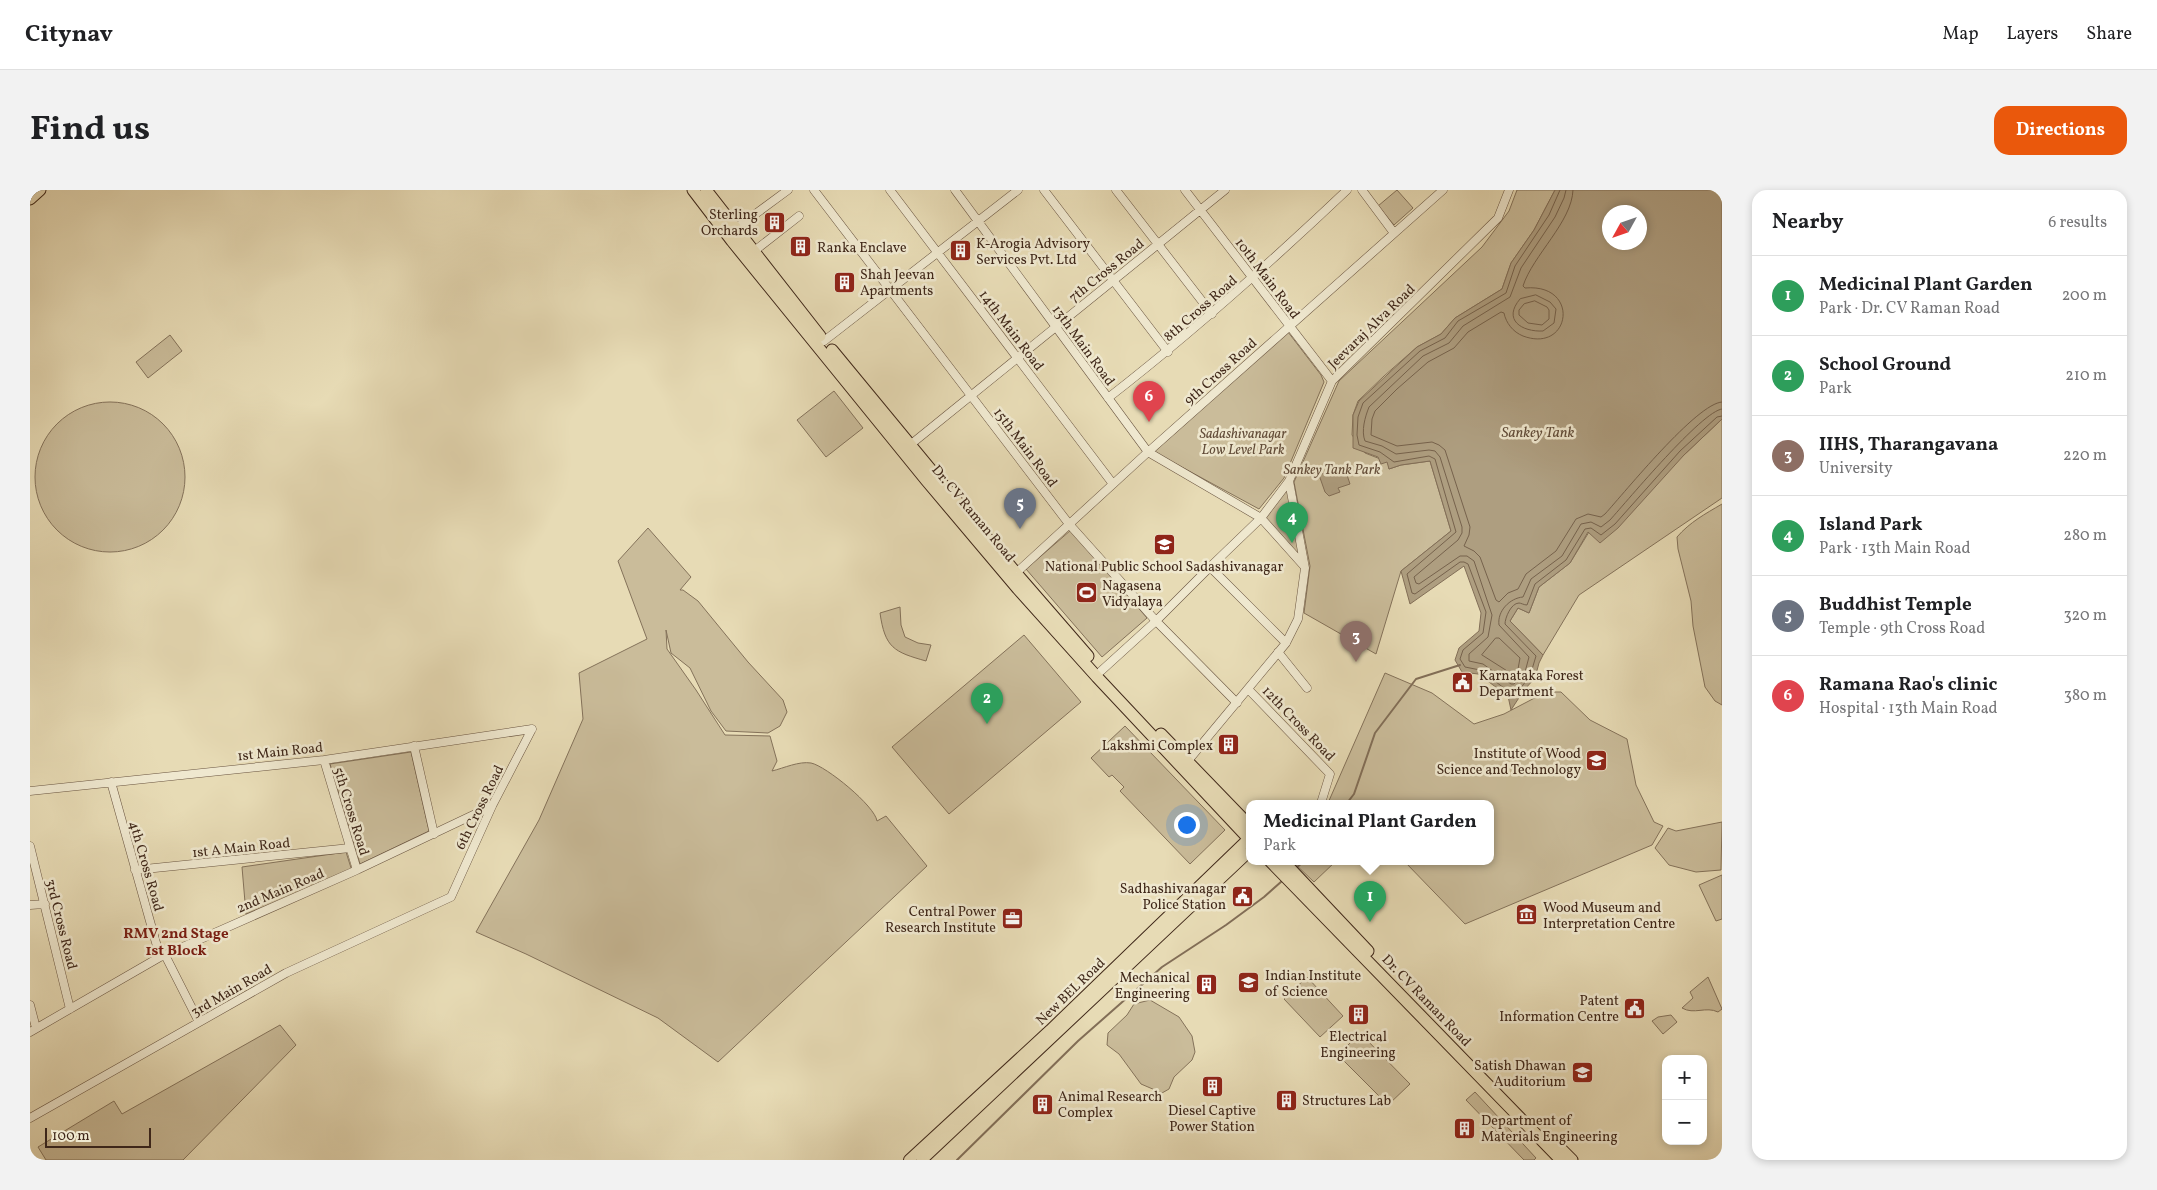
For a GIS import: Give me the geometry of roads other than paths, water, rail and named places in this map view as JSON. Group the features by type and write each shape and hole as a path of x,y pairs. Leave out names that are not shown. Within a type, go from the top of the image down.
{"highway":[{"path":"30,198 40,190"},
{"name":"Dr. CV Raman Road","path":"693,190 732,241 974,537 1097,677 1246,835"},
{"name":"Dr. CV Raman Road","path":"706,190 735,230 824,340 1016,573 1101,671 1190,759 1246,822"},
{"name":"Dr. CV Raman Road","path":"1287,869 1561,1160"},
{"name":"Dr. CV Raman Road","path":"1287,869 1468,1056 1572,1160"}],"main road":[{"name":"New BEL Road","path":"910,1160 1050,1030 1246,841"},
{"name":"New BEL Road","path":"922,1160 1246,855"}],"street":[{"path":"735,230 788,190"},
{"name":"15th Main Road","path":"814,190 1069,524 1156,620 1237,703"},
{"name":"14th Main Road","path":"890,190 1113,484"},
{"name":"13th Main Road","path":"955,190 1148,452 1261,518 1305,568"},
{"path":"824,340 1018,190"},
{"path":"1044,190 1168,352"},
{"path":"1116,190 1212,314"},
{"name":"10th Main Road","path":"1184,190 1332,381"},
{"name":"7th Cross Road","path":"910,446 1225,190"},
{"name":"8th Cross Road","path":"1108,398 1168,352 1212,314 1348,190"},
{"path":"1362,190 1394,233"},
{"name":"9th Cross Road","path":"1016,573 1148,452 1443,190"},
{"name":"Jeevaraj Alva Road","path":"1101,671 1261,518 1289,481 1332,381 1498,218 1509,190"},
{"path":"753,252 799,216"},
{"path":"1190,759 1286,643 1298,619 1305,568 1289,481"},
{"path":"1210,567 1286,643"},
{"path":"1278,652 1307,688"},
{"name":"12th Cross Road","path":"1249,690 1330,774 1322,800"},
{"name":"1st Main Road","path":"30,791 324,760 532,729"},
{"name":"6th Cross Road","path":"451,897 492,806 532,729"},
{"path":"414,746 434,834"},
{"name":"5th Cross Road","path":"324,760 357,870"},
{"name":"4th Cross Road","path":"111,782 135,870 163,956 199,1022"},
{"name":"2nd Main Road","path":"33,1030 163,956 357,870 492,806"},
{"name":"3rd Cross Road","path":"30,846 31,858 45,904 70,1009"},
{"name":"1st A Main Road","path":"135,870 350,848"},
{"name":"3rd Main Road","path":"30,1118 286,973 451,897"},
{"path":"30,905 45,904"},
{"path":"30,1005 33,1030"}],"water":[{"name":"Sankey Tank","path":"1555,190 1722,190 1722,419 1684,455 1618,528 1600,543 1588,532 1570,563 1539,587 1529,613 1518,608 1510,621 1543,655 1535,678 1524,690 1511,710 1508,696 1478,674 1462,672 1455,660 1459,648 1479,631 1481,613 1464,566 1410,604 1401,571 1451,531 1430,461 1401,465 1389,469 1387,462 1381,464 1378,457 1353,448 1353,415 1359,401 1417,347 1441,334 1455,318 1502,289 1511,263 1534,230"},
{"path":"1344,466 1350,484 1338,488 1340,492 1329,496 1325,492 1319,475"}],"waterway":[{"path":"1349,800 1354,794 1375,733 1416,679 1460,665"},
{"path":"1295,869 1300,865"},
{"path":"957,1160 1078,1041 1162,967 1226,925 1282,881"}],"place":[{"name":"Sterling Orchards","path":"774,222"},
{"name":"Ranka Enclave","path":"801,247"},
{"name":"K-Arogia Advisory Services Pvt. Ltd","path":"960,251"},
{"name":"Shah Jeevan Apartments","path":"844,282"},
{"name":"Ramana Rao's clinic","path":"1149,422"},
{"name":"Buddhist Temple","path":"1020,529"},
{"name":"Island Park","path":"1292,543"},
{"name":"National Public School Sadashivanagar","path":"1164,544"},
{"name":"Nagasena Vidyalaya","path":"1086,593"},
{"name":"IIHS, Tharangavana","path":"1356,662"},
{"name":"Karnataka Forest Department","path":"1463,683"},
{"name":"School Ground","path":"987,724"},
{"name":"Lakshmi Complex","path":"1229,745"},
{"name":"Institute of Wood Science and Technology","path":"1597,761"},
{"name":"Sadhashivanagar Police Station","path":"1242,896"},
{"name":"Wood Museum and Interpretation Centre","path":"1527,915"},
{"name":"Central Power Research Institute","path":"1012,919"},
{"name":"Medicinal Plant Garden","path":"1370,922"},
{"name":"Indian Institute of Science","path":"1249,983"},
{"name":"Mechanical Engineering","path":"1206,985"},
{"name":"Patent Information Centre","path":"1635,1008"},
{"name":"Electrical Engineering","path":"1358,1014"},
{"name":"Satish Dhawan Auditorium","path":"1582,1073"},
{"name":"Diesel Captive Power Station","path":"1212,1087"},
{"name":"Structures Lab","path":"1286,1100"},
{"name":"Animal Research Complex","path":"1042,1104"},
{"name":"Department of Materials Engineering","path":"1465,1128"}],"district":[{"name":"RMV 2nd Stage 1st Block","path":"176,942"}],"park label":[{"name":"Sadashivanagar Low Level Park","path":"1243,442"},
{"name":"Sankey Tank Park","path":"1332,469"}]}
